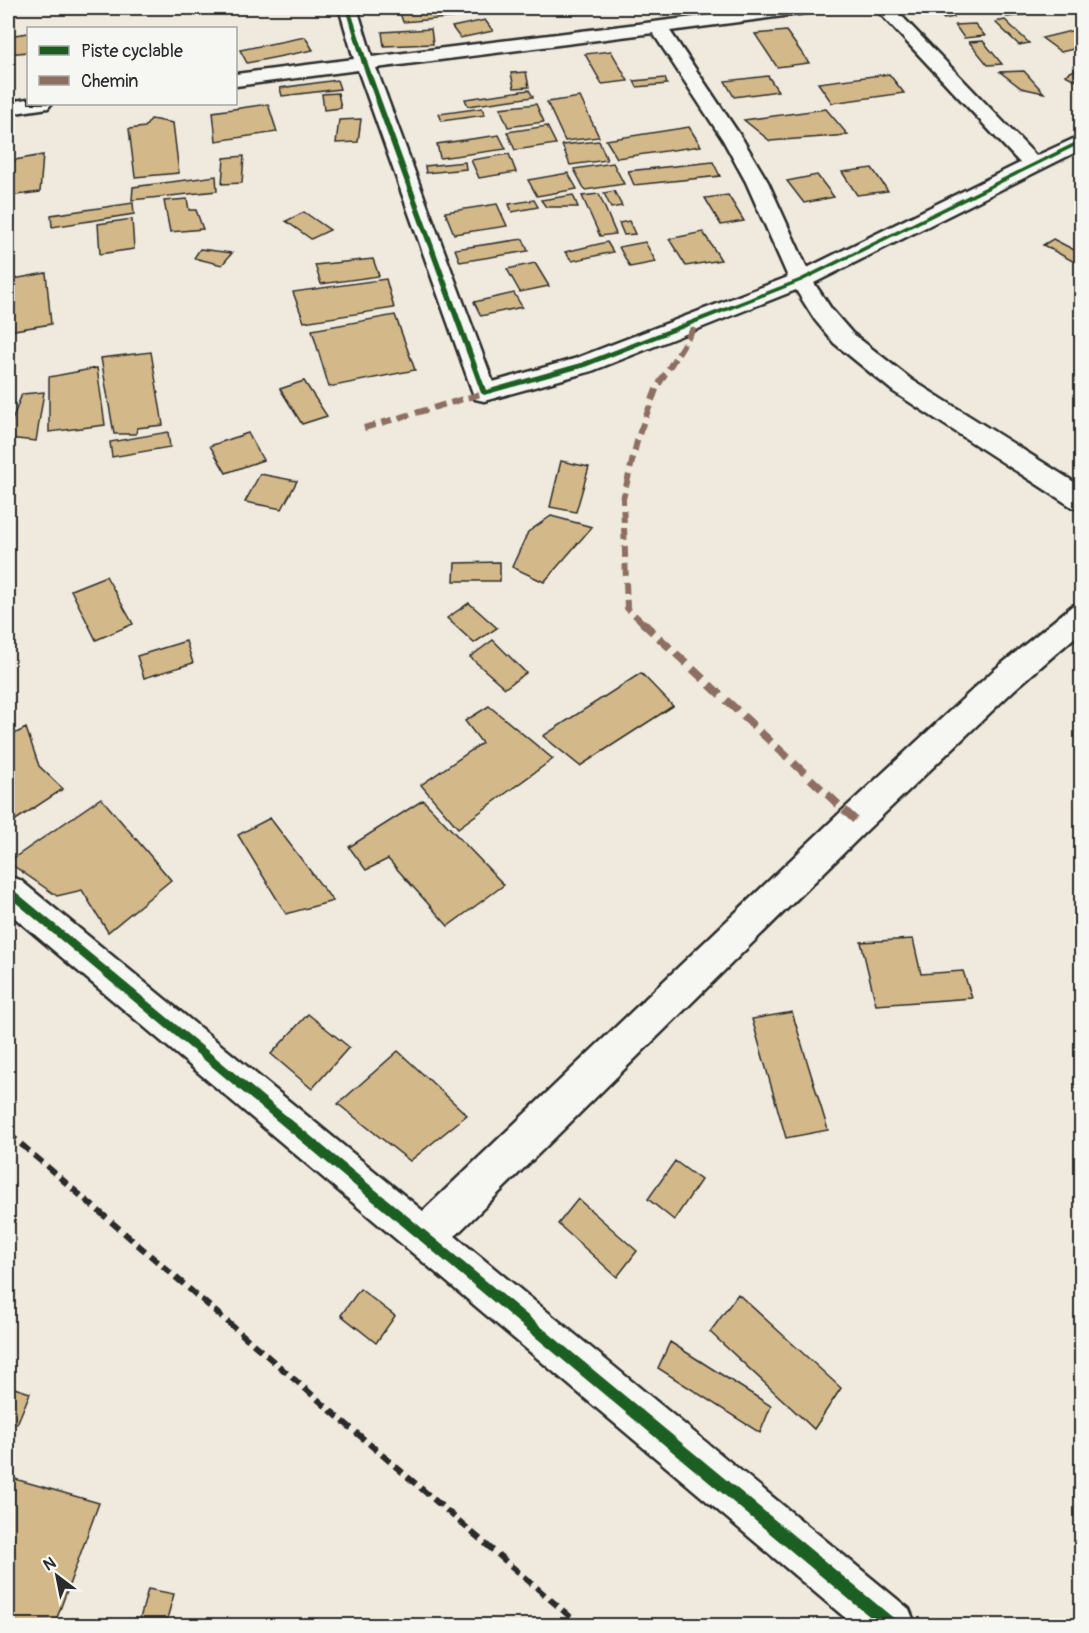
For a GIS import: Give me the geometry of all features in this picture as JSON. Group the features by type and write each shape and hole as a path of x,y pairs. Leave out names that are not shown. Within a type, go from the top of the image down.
{"street":[{"path":"348,8 365,63 484,393 583,365 801,280 1082,141"},
{"path":"237,80 806,8"},
{"path":"884,8 1033,165"},
{"path":"659,28 733,140 757,182 801,280 823,315 843,339 894,379 1082,500"},
{"path":"8,108 33,105"},
{"path":"425,1237 855,820 1004,680 1082,614"},
{"path":"8,891 892,1626"}],"building":[{"path":"456,8 459,17 403,22 399,10"},
{"path":"997,8 1018,8 1025,15 1007,17"},
{"path":"946,9 954,17 944,19 935,10"},
{"path":"485,20 493,31 460,38 452,27"},
{"path":"1005,20 1029,43 1019,45 995,22"},
{"path":"975,24 985,36 964,38 955,25"},
{"path":"431,29 433,44 384,46 382,32"},
{"path":"1075,30 1082,35 1082,47 1061,52 1042,38"},
{"path":"786,31 809,63 777,67 755,34"},
{"path":"27,33 27,52 8,54 8,36"},
{"path":"305,37 313,50 247,63 240,50"},
{"path":"983,41 1002,64 988,65 969,42"},
{"path":"611,51 628,81 602,84 585,54"},
{"path":"1082,66 1082,83 1065,75"},
{"path":"1024,71 1044,93 1021,88 1000,72"},
{"path":"526,72 529,87 514,88 511,73"},
{"path":"889,74 904,93 832,103 818,83"},
{"path":"768,76 778,91 734,97 725,81"},
{"path":"665,78 667,84 637,87 634,81"},
{"path":"337,80 340,89 282,96 280,88"},
{"path":"529,90 533,97 468,106 465,99"},
{"path":"338,93 341,108 324,110 322,94"},
{"path":"580,97 599,137 565,141 547,102"},
{"path":"268,104 277,132 216,141 213,112"},
{"path":"536,104 544,122 508,127 500,108"},
{"path":"482,108 485,115 442,121 439,114"},
{"path":"826,109 848,135 770,141 744,120"},
{"path":"151,119 173,123 179,173 135,177 129,129 145,127"},
{"path":"361,119 358,142 336,143 339,120"},
{"path":"547,126 556,144 515,150 507,132"},
{"path":"689,127 701,146 617,158 606,140"},
{"path":"499,135 506,149 440,158 437,144"},
{"path":"599,141 607,160 570,165 562,145"},
{"path":"509,154 516,172 479,178 471,160"},
{"path":"43,155 40,192 8,196 8,168 15,160"},
{"path":"244,156 242,183 222,184 224,158"},
{"path":"465,162 466,169 426,173 425,166"},
{"path":"713,162 720,176 634,185 628,171"},
{"path":"613,163 624,184 585,190 574,169"},
{"path":"872,168 888,191 857,195 842,172"},
{"path":"568,173 577,189 537,196 528,180"},
{"path":"817,175 834,197 804,203 787,181"},
{"path":"216,176 217,191 132,200 133,187"},
{"path":"614,191 622,206 611,208 604,193"},
{"path":"599,194 616,234 600,236 582,196"},
{"path":"573,195 578,207 546,207 541,200"},
{"path":"728,195 744,221 721,225 705,198"},
{"path":"187,199 189,210 196,210 203,229 170,232 164,201"},
{"path":"534,200 538,207 512,212 509,204"},
{"path":"133,203 134,214 52,227 51,215"},
{"path":"497,204 507,226 454,234 445,212"},
{"path":"304,212 330,230 311,239 286,221"},
{"path":"132,219 134,249 100,254 98,224"},
{"path":"629,221 635,234 624,235 619,223"},
{"path":"703,232 721,260 686,266 669,239"},
{"path":"523,239 528,251 460,262 455,249"},
{"path":"1053,239 1082,254 1082,266 1043,245"},
{"path":"607,242 613,252 572,261 565,252"},
{"path":"645,242 656,262 630,267 619,247"},
{"path":"200,249 232,253 222,265 194,258"},
{"path":"373,259 379,276 321,284 315,265"},
{"path":"535,263 549,286 520,292 507,269"},
{"path":"46,273 51,324 8,331 8,280"},
{"path":"386,279 394,308 304,322 293,292"},
{"path":"514,293 522,307 481,316 474,302"},
{"path":"395,315 415,370 329,387 312,330"},
{"path":"151,352 163,425 137,428 136,434 114,434 101,358"},
{"path":"97,368 105,425 49,432 49,377"},
{"path":"304,381 327,416 302,424 280,389"},
{"path":"44,392 36,441 8,438 8,431 22,394"},
{"path":"168,432 170,447 112,457 110,442"},
{"path":"248,433 263,460 226,473 210,446"},
{"path":"561,461 589,467 576,512 550,507"},
{"path":"260,474 297,481 282,509 245,502"},
{"path":"551,516 592,527 544,582 512,567 528,532"},
{"path":"500,562 500,581 454,581 455,563"},
{"path":"106,576 133,624 96,640 71,590"},
{"path":"469,603 497,628 474,643 447,618"},
{"path":"493,640 526,673 505,688 470,657"},
{"path":"186,641 193,663 144,678 137,656"},
{"path":"641,673 673,706 580,766 543,736"},
{"path":"489,706 553,759 458,828 421,785 482,743 465,721"},
{"path":"26,728 39,766 63,789 8,825 8,737"},
{"path":"101,798 171,880 108,932 82,890 57,896 8,862"},
{"path":"423,800 504,885 448,926 388,859 366,870 349,847"},
{"path":"270,818 333,901 286,914 238,835"},
{"path":"913,939 921,974 963,971 972,998 876,1005 861,942"},
{"path":"792,1012 828,1130 786,1138 752,1019"},
{"path":"308,1014 349,1047 312,1089 271,1054"},
{"path":"398,1051 467,1115 410,1161 338,1104"},
{"path":"675,1161 701,1180 674,1220 648,1199"},
{"path":"578,1199 637,1251 617,1277 558,1224"},
{"path":"360,1289 395,1316 376,1343 341,1315"},
{"path":"738,1294 841,1388 814,1429 710,1332"},
{"path":"670,1342 771,1406 760,1433 658,1368"},
{"path":"8,1386 30,1393 17,1424 8,1422"},
{"path":"8,1477 99,1503 54,1626 30,1626 8,1619"},
{"path":"148,1589 174,1594 165,1626 138,1626"}],"railway":[{"path":"8,1133 581,1626"}],"marked path":[{"path":"697,323 657,387 638,437 623,499 627,608 855,820"},
{"path":"364,428 484,393"}],"cycle path":[{"path":"348,8 365,64 484,393 583,365 801,280 1082,141"},
{"path":"8,891 892,1626"}]}
